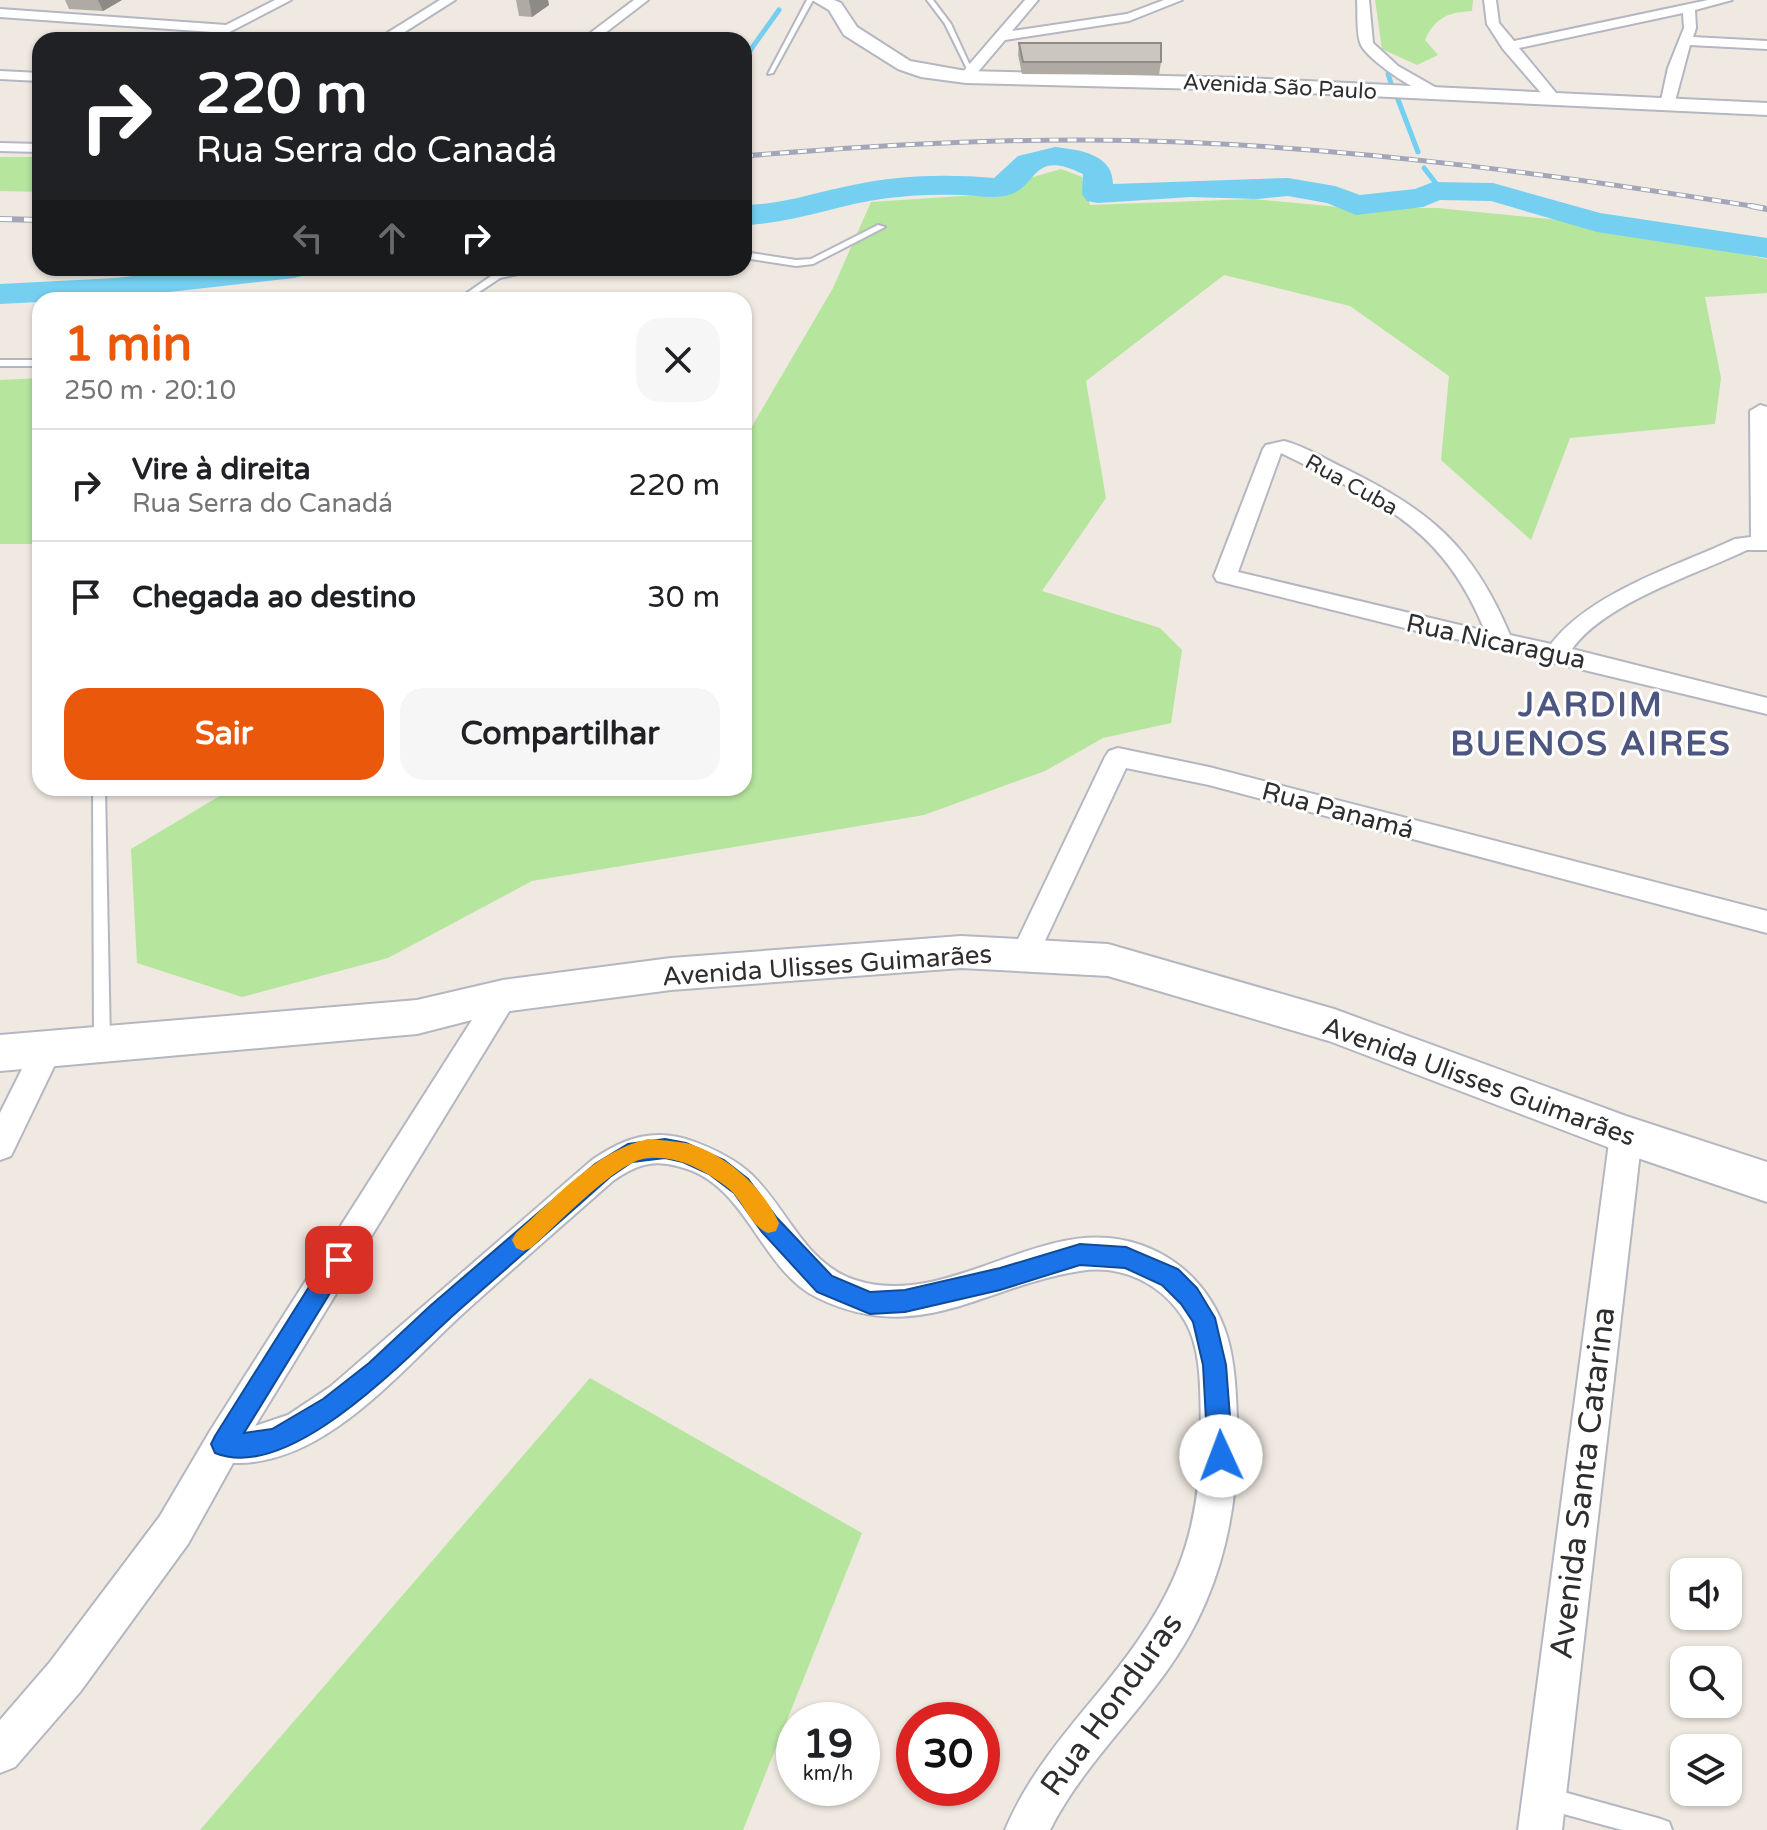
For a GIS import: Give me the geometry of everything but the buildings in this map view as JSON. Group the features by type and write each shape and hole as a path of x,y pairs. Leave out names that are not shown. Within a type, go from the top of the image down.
{"main road":[{"name":"Avenida São Paulo","path":"830,2 850,31 904,65 921,71 1767,109"},
{"name":"Avenida Ulisses Guimarães","path":"0,1053 417,1017 503,996 671,974 961,952 1108,960 1319,1022 1626,1135 1767,1182"}],"street":[{"path":"223,32 285,0"},
{"path":"396,32 449,0"},
{"path":"599,32 642,0"},
{"path":"968,74 1032,0"},
{"path":"1000,37 1129,17 1176,0"},
{"path":"1363,0 1367,44 1393,69 1435,93"},
{"path":"1490,0 1493,24 1554,99"},
{"path":"1508,46 1726,0"},
{"path":"1667,105 1675,68 1690,28 1689,9"},
{"path":"0,13 229,29"},
{"path":"1685,41 1767,45"},
{"path":"0,75 32,77"},
{"path":"0,147 32,148"},
{"path":"1555,655 1573,631 1618,601 1743,544 1765,543 1760,411"},
{"name":"Rua Cuba","path":"1225,576 1273,449 1284,447 1396,506 1437,537 1472,578 1501,641"},
{"name":"Rua Nicaragua","path":"1225,576 1440,631 1612,666 1767,706"},
{"name":"Rua Panamá","path":"1025,954 1118,757 1209,776 1767,922"},
{"path":"0,1752 65,1677 174,1530 223,1444 503,996"},
{"path":"0,1146 47,1050"},
{"name":"Avenida Santa Catarina","path":"1541,1814 1626,1135"},
{"name":"Rua Honduras","path":"223,1444 243,1445 275,1440 331,1407 378,1371 438,1314 603,1170 628,1153 648,1148 686,1153 716,1167 741,1186 769,1225 825,1284 870,1303 905,1301 1000,1279 1080,1255 1126,1258 1142,1263 1170,1277 1189,1296 1204,1318 1211,1343 1218,1397 1221,1477 1211,1533 1199,1574 1169,1633 1130,1687 1068,1759 1039,1804 1027,1830"}],"lane":[{"path":"770,73 810,0"},
{"path":"930,0 948,24 968,74"},
{"path":"752,256 796,263 813,261 881,227"},
{"path":"473,292 497,276"},
{"path":"0,363 32,363"},
{"path":"99,796 102,1042"},
{"path":"1541,1814 1661,1830"}],"green space":[{"path":"1375,0 1473,0 1472,11 1449,15 1433,26 1425,40 1438,55 1417,65 1382,49"},
{"path":"0,157 32,157 32,192 0,191"},
{"path":"1061,169 1082,177 1090,205 1253,199 1349,208 1437,208 1579,222 1767,259 1767,293 1705,297 1721,378 1715,424 1570,438 1531,540 1441,460 1449,376 1350,306 1224,275 1086,381 1106,498 1042,591 1160,628 1182,650 1171,723 1103,738 1045,771 924,815 532,881 388,958 242,997 137,963 131,849 220,796 752,796 752,426 833,288 871,202 1007,193 1019,181"},
{"path":"32,378 32,544 0,544 0,380"},
{"path":"590,1378 862,1533 794,1702 776,1702 776,1748 743,1830 200,1830"}],"waterway":[{"path":"752,48 779,10"},
{"path":"1388,74 1392,86"},
{"path":"1397,97 1418,152"},
{"path":"752,215 772,214 889,188 944,185 1000,188 1029,162 1055,156 1098,170 1098,194 1191,188 1258,190 1288,187 1335,195 1356,205 1423,198 1433,191 1493,192 1597,222 1767,248"},
{"path":"1424,168 1442,191"},
{"path":"39,292 116,288 223,276"},
{"path":"0,294 32,292"}],"railway":[{"path":"752,155 962,142 1180,142 1327,151 1473,166 1752,206"},
{"path":"1752,206 1764,208"},
{"path":"1752,206 1767,209"},
{"path":"0,219 32,220"}],"slow traffic":[{"path":"523,1240 603,1170 628,1153 648,1148 686,1153 716,1167 741,1186 768,1223"}],"district":[{"name":"JARDIM BUENOS AIRES","path":"1591,724"}],"route":[{"path":"339,1260 223,1444 258,1444 275,1440 331,1407 378,1371 438,1314 603,1170 628,1153 665,1148 686,1153 716,1167 741,1186 769,1225 825,1284 870,1303 905,1301 1000,1279 1080,1255 1126,1258 1170,1277 1189,1296 1204,1318 1215,1365 1221,1456"}]}
